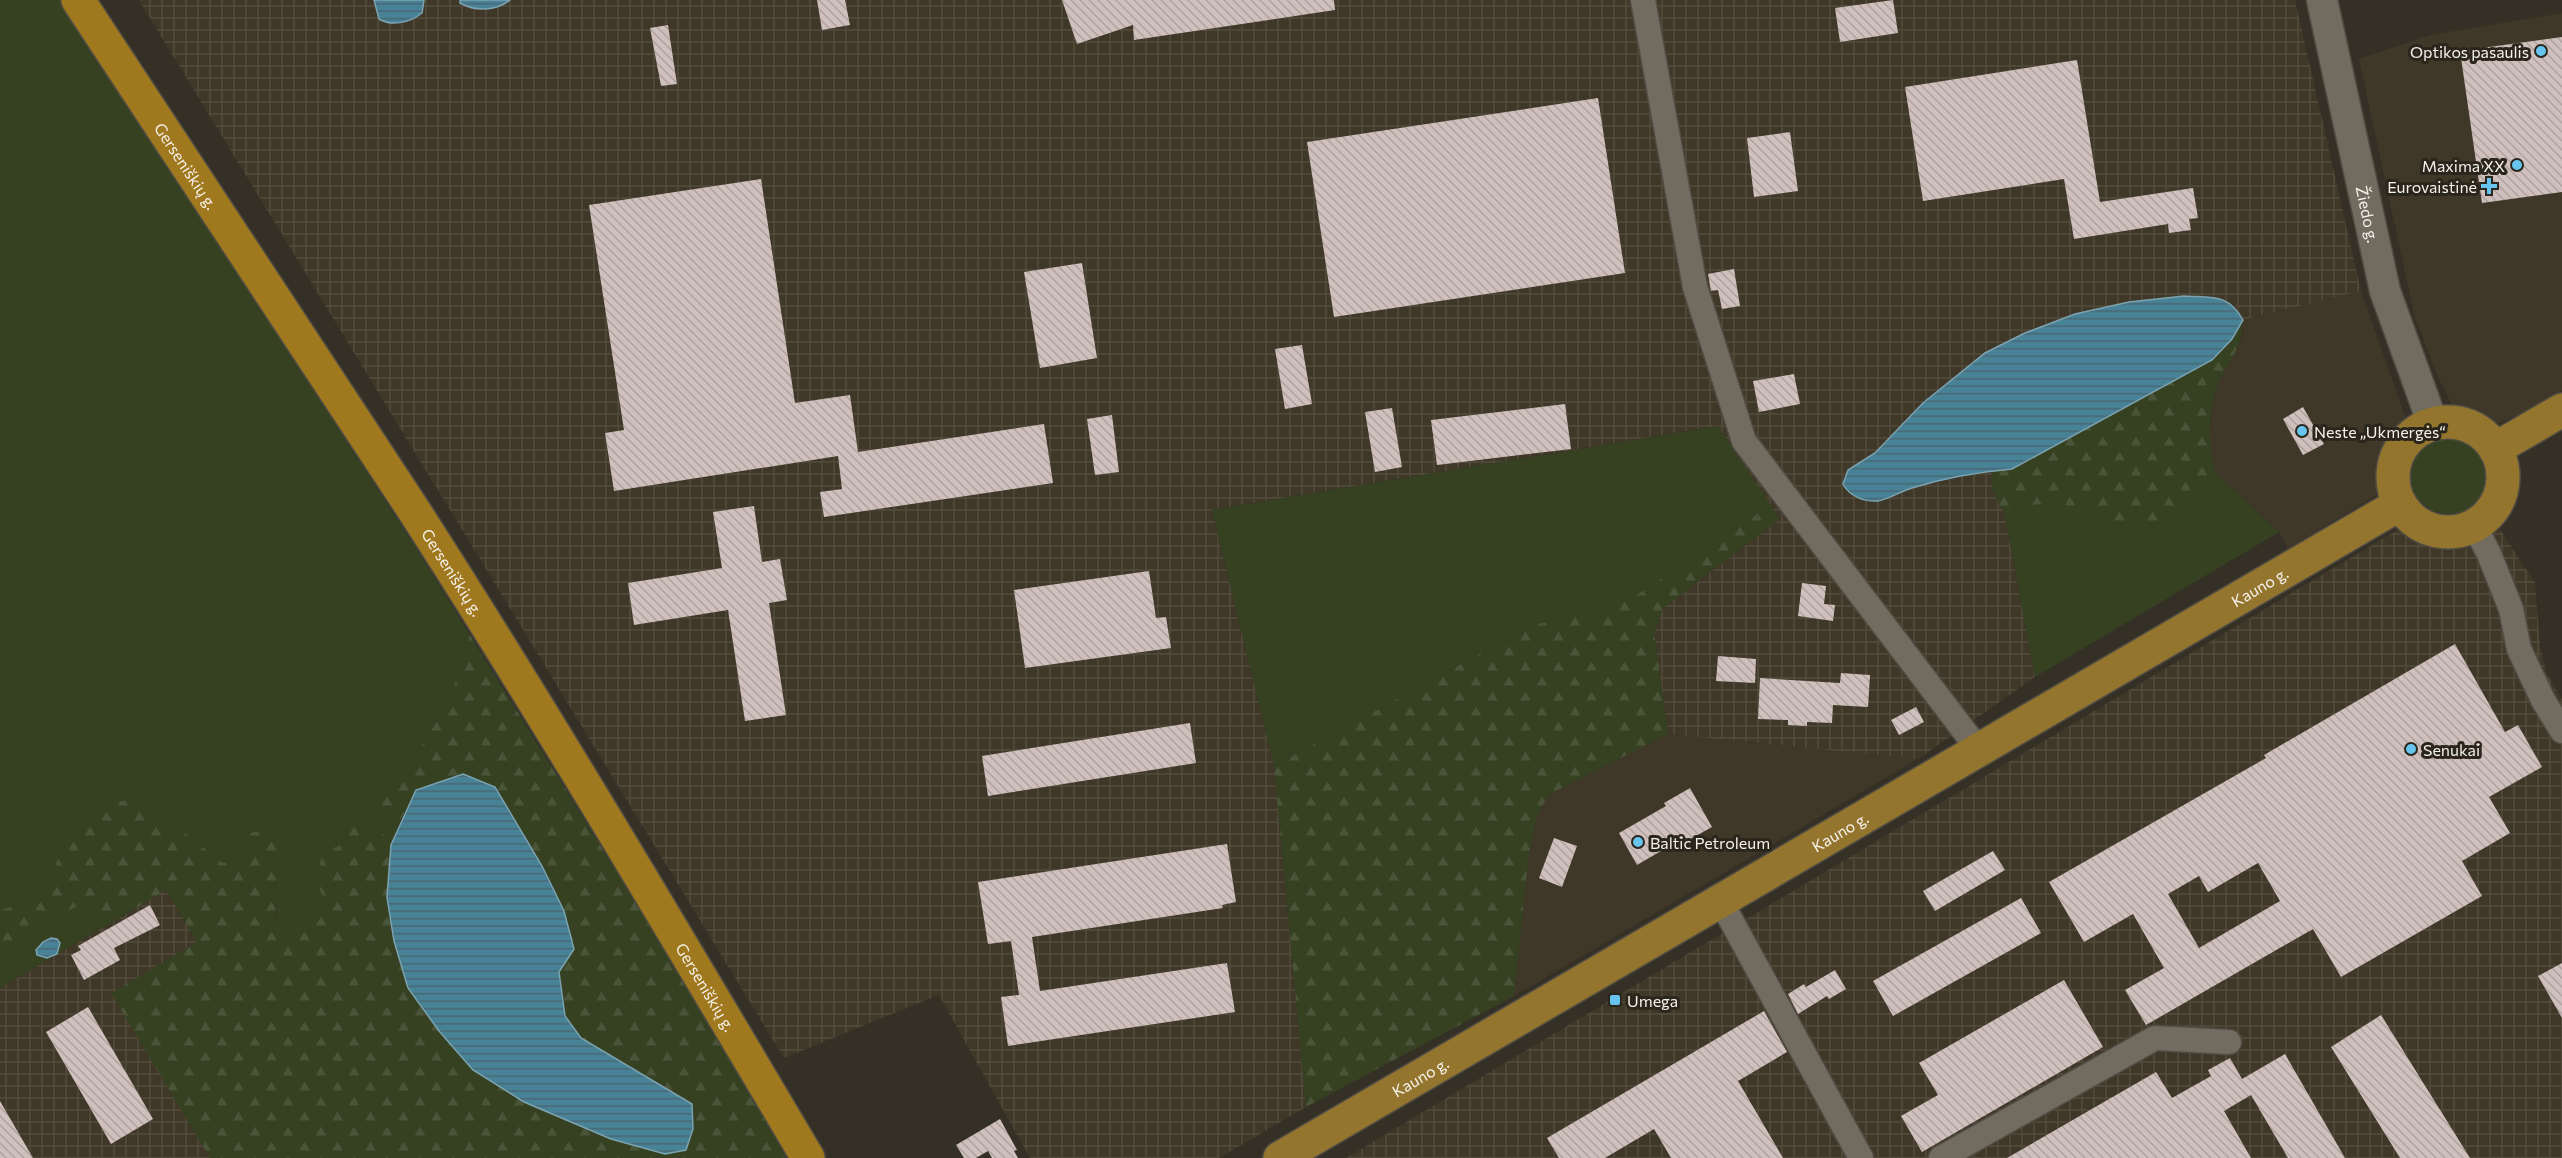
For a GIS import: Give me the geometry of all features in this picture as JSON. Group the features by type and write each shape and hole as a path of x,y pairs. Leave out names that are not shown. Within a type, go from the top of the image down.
{"highway":[{"name":"Gerseniškių g.","path":"78,0 429,535 580,775 808,1158"}],"main road":[{"path":"2495,449 2562,410"},
{"path":"2457,423 2469,426 2488,439 2495,449 2503,473 2502,486 2493,509 2474,525 2451,531 2427,528 2407,514 2400,504 2393,480 2397,456 2411,435 2433,424 2457,423"},
{"name":"Kauno g.","path":"1280,1158 2400,504"}],"street":[{"path":"1643,0 1695,287 1744,441 1978,750"},
{"name":"Žiedo g.","path":"2322,0 2385,291 2433,424"},
{"path":"2474,525 2489,554 2511,609 2519,649 2543,700 2562,731"},
{"path":"1720,900 1861,1158"},
{"path":"1941,1158 2155,1038 2229,1042"}],"shaded area":[{"path":"139,0 2295,0 2361,291 2243,320 2234,305 2218,298 2184,296 2129,302 2075,314 1985,353 1923,403 1875,453 1848,470 1877,501 1913,488 1992,470 1992,488 2005,516 2035,677 1918,759 1668,734 1654,632 1663,608 1779,520 1717,426 1212,510 1274,766 1306,1107 1219,1158 1030,1158 939,995 784,1058"},
{"path":"2562,13 2562,391 2535,407 2500,423 2491,422 2472,417 2452,405 2438,377 2415,318 2359,59 2430,35"},
{"path":"2361,291 2406,419 2389,455 2383,481 2376,495 2288,549 2279,532 2215,472 2209,445 2212,407 2217,386 2243,335 2243,320"},
{"path":"2496,523 2535,583 2540,645 2546,672 2562,699 2562,1158 1346,1158 2399,529 2444,541 2463,539"},
{"path":"1668,734 1918,759 1514,996 1529,853 1538,813 1550,794"},
{"path":"166,890 197,942 112,993 210,1158 0,1158 0,988"}],"green space":[{"path":"0,0 60,0 418,551 470,635 455,683 426,741 370,800 401,819 391,845 376,824 350,821 338,847 325,901 310,920 280,934 274,899 277,869 290,846 242,855 223,863 170,821 54,871 40,900 0,910"},
{"path":"2243,320 2238,346 2214,395 2210,439 2215,472 2178,510 2161,522 2144,528 2077,509 2047,504 2018,509 2005,516 1992,488 1992,470 2012,469 2232,339"},
{"path":"1718,426 1771,505 1638,594 1596,611 1554,619 1529,627 1274,766 1212,510"},
{"path":"2449,436 2464,439 2477,447 2485,460 2488,475 2485,490 2477,503 2464,511 2449,514 2434,511 2421,503 2413,490 2410,475 2413,460 2421,447 2434,439"},
{"path":"2215,472 2279,532 2035,677 2005,516 2020,508 2036,504 2053,504 2070,506 2135,527 2202,487"},
{"path":"1771,505 1779,520 1663,608 1654,632 1668,734 1550,794 1538,813 1529,853 1514,996 1306,1107 1274,766 1529,627 1554,619 1596,611 1638,594"},
{"path":"470,635 794,1158 210,1158 111,993 197,942 166,890 117,919 75,907 0,950 0,910 40,900 68,836 97,806 132,799 170,821 223,863 242,855 247,833 265,831 290,846 276,878 274,899 281,933 310,920 325,901 315,880 324,849 338,847 350,821 376,824 391,845 387,897 394,941 408,988 439,1031 473,1070 524,1102 611,1139 665,1154 692,1104 581,1038 565,1016 559,972 574,949 463,774 417,790 401,819 370,800 426,741 455,683"},
{"path":"75,907 117,919 0,988 0,950"}],"water":[{"path":"374,0 424,0 422,13 407,21 390,23 379,19"},
{"path":"460,0 510,0 499,6 479,9 466,6 460,3"},
{"path":"2184,296 2211,297 2225,301 2237,311 2243,320 2232,339 2212,360 2012,469 1936,481 1878,501 1858,497 1849,492 1843,484 1848,470 1875,453 1923,403 1985,353 2025,333 2075,314 2129,302"},
{"path":"463,774 495,787 542,866 564,911 574,949 559,972 565,1016 581,1038 692,1104 693,1129 686,1150 665,1154 611,1139 524,1102 473,1070 439,1031 408,988 394,941 387,897 391,845 416,790"},
{"path":"51,938 57,939 60,943 57,954 47,958 37,955 36,950 43,942"}],"building":[{"path":"817,0 845,0 850,25 822,30"},
{"path":"1062,0 1334,0 1335,10 1134,40 1133,25 1077,44"},
{"path":"1893,0 1898,33 1840,42 1835,8"},
{"path":"668,25 677,84 661,86 650,28"},
{"path":"2562,37 2562,192 2482,203 2460,51"},
{"path":"2077,60 2100,202 2193,188 2198,218 2189,219 2191,230 2169,233 2168,224 2074,239 2064,179 1923,201 1905,87"},
{"path":"1598,98 1625,273 1334,317 1307,142"},
{"path":"1790,132 1798,191 1754,197 1747,138"},
{"path":"761,179 795,403 850,395 858,452 1044,424 1053,483 824,517 820,492 842,489 838,456 614,491 605,433 624,430 589,205"},
{"path":"1082,263 1097,358 1040,368 1024,272"},
{"path":"1734,269 1740,306 1722,309 1718,290 1711,291 1708,274"},
{"path":"1302,345 1312,404 1285,409 1275,349"},
{"path":"1794,374 1800,404 1759,412 1753,381"},
{"path":"1565,404 1571,449 1437,465 1431,420"},
{"path":"2303,407 2324,444 2303,455 2283,419"},
{"path":"1392,408 1402,467 1375,472 1365,412"},
{"path":"1112,415 1119,472 1095,475 1087,419"},
{"path":"754,506 762,562 780,559 787,600 769,603 786,715 745,721 728,610 634,625 628,583 722,568 713,512"},
{"path":"1149,571 1156,618 1166,617 1171,648 1025,668 1014,590"},
{"path":"1802,583 1826,586 1824,604 1835,605 1833,621 1798,616"},
{"path":"2455,644 2505,732 2518,725 2542,767 2489,797 2510,833 2462,861 2482,896 2341,977 2313,929 2146,1025 2125,990 2164,968 2133,914 2084,942 2049,882 2266,758 2264,755","holes":["2258,863 2280,901 2199,948 2168,894 2199,876 2208,892"]},
{"path":"1718,656 1756,659 1755,683 1716,681"},
{"path":"1841,673 1870,675 1868,707 1833,705 1832,723 1807,722 1807,726 1788,725 1788,720 1758,719 1760,678 1840,683"},
{"path":"1916,707 1924,722 1899,735 1891,720"},
{"path":"1190,723 1196,763 988,796 982,756"},
{"path":"1690,788 1712,827 1687,841 1685,837 1637,865 1619,833 1666,806 1664,803"},
{"path":"1554,838 1577,846 1562,887 1539,878"},
{"path":"1227,844 1236,902 1222,905 1223,908 1032,937 1040,991 1227,963 1235,1012 1008,1046 1001,997 1019,995 1011,941 988,944 978,882"},
{"path":"1993,851 2005,870 1935,911 1923,891"},
{"path":"2021,898 2041,933 1893,1016 1873,981"},
{"path":"150,905 160,925 114,948 120,960 84,980 71,955 81,950 78,946"},
{"path":"2562,963 2562,1018 2538,976"},
{"path":"1835,970 1846,989 1829,999 1827,996 1798,1014 1788,994 1804,984 1806,987"},
{"path":"2064,980 2103,1047 1922,1152 1901,1116 1938,1095 1919,1063"},
{"path":"88,1007 153,1119 111,1144 46,1032"},
{"path":"1764,1011 1787,1052 1738,1081 1783,1158 1671,1158 1654,1129 1605,1158 1559,1158 1547,1138"},
{"path":"2381,1015 2470,1158 2400,1158 2331,1047"},
{"path":"2285,1054 2345,1158 2288,1158 2251,1095 2224,1111 2251,1158 2007,1158 2156,1072 2172,1098 2211,1076 2208,1070 2230,1058 2242,1079"},
{"path":"0,1101 33,1158 0,1158"},
{"path":"1000,1119 1017,1150 1014,1151 1018,1158 992,1158 988,1151 976,1158 964,1158 956,1145"}],"place":[{"name":"Optikos pasaulis","path":"2541,51"},
{"name":"Maxima XX","path":"2517,165"},
{"name":"Eurovaistinė","path":"2489,186"},
{"name":"Neste „Ukmergės“","path":"2302,431"},
{"name":"Senukai","path":"2411,749"},
{"name":"Baltic Petroleum","path":"1638,842"},
{"name":"Umega","path":"1615,1000"}]}
